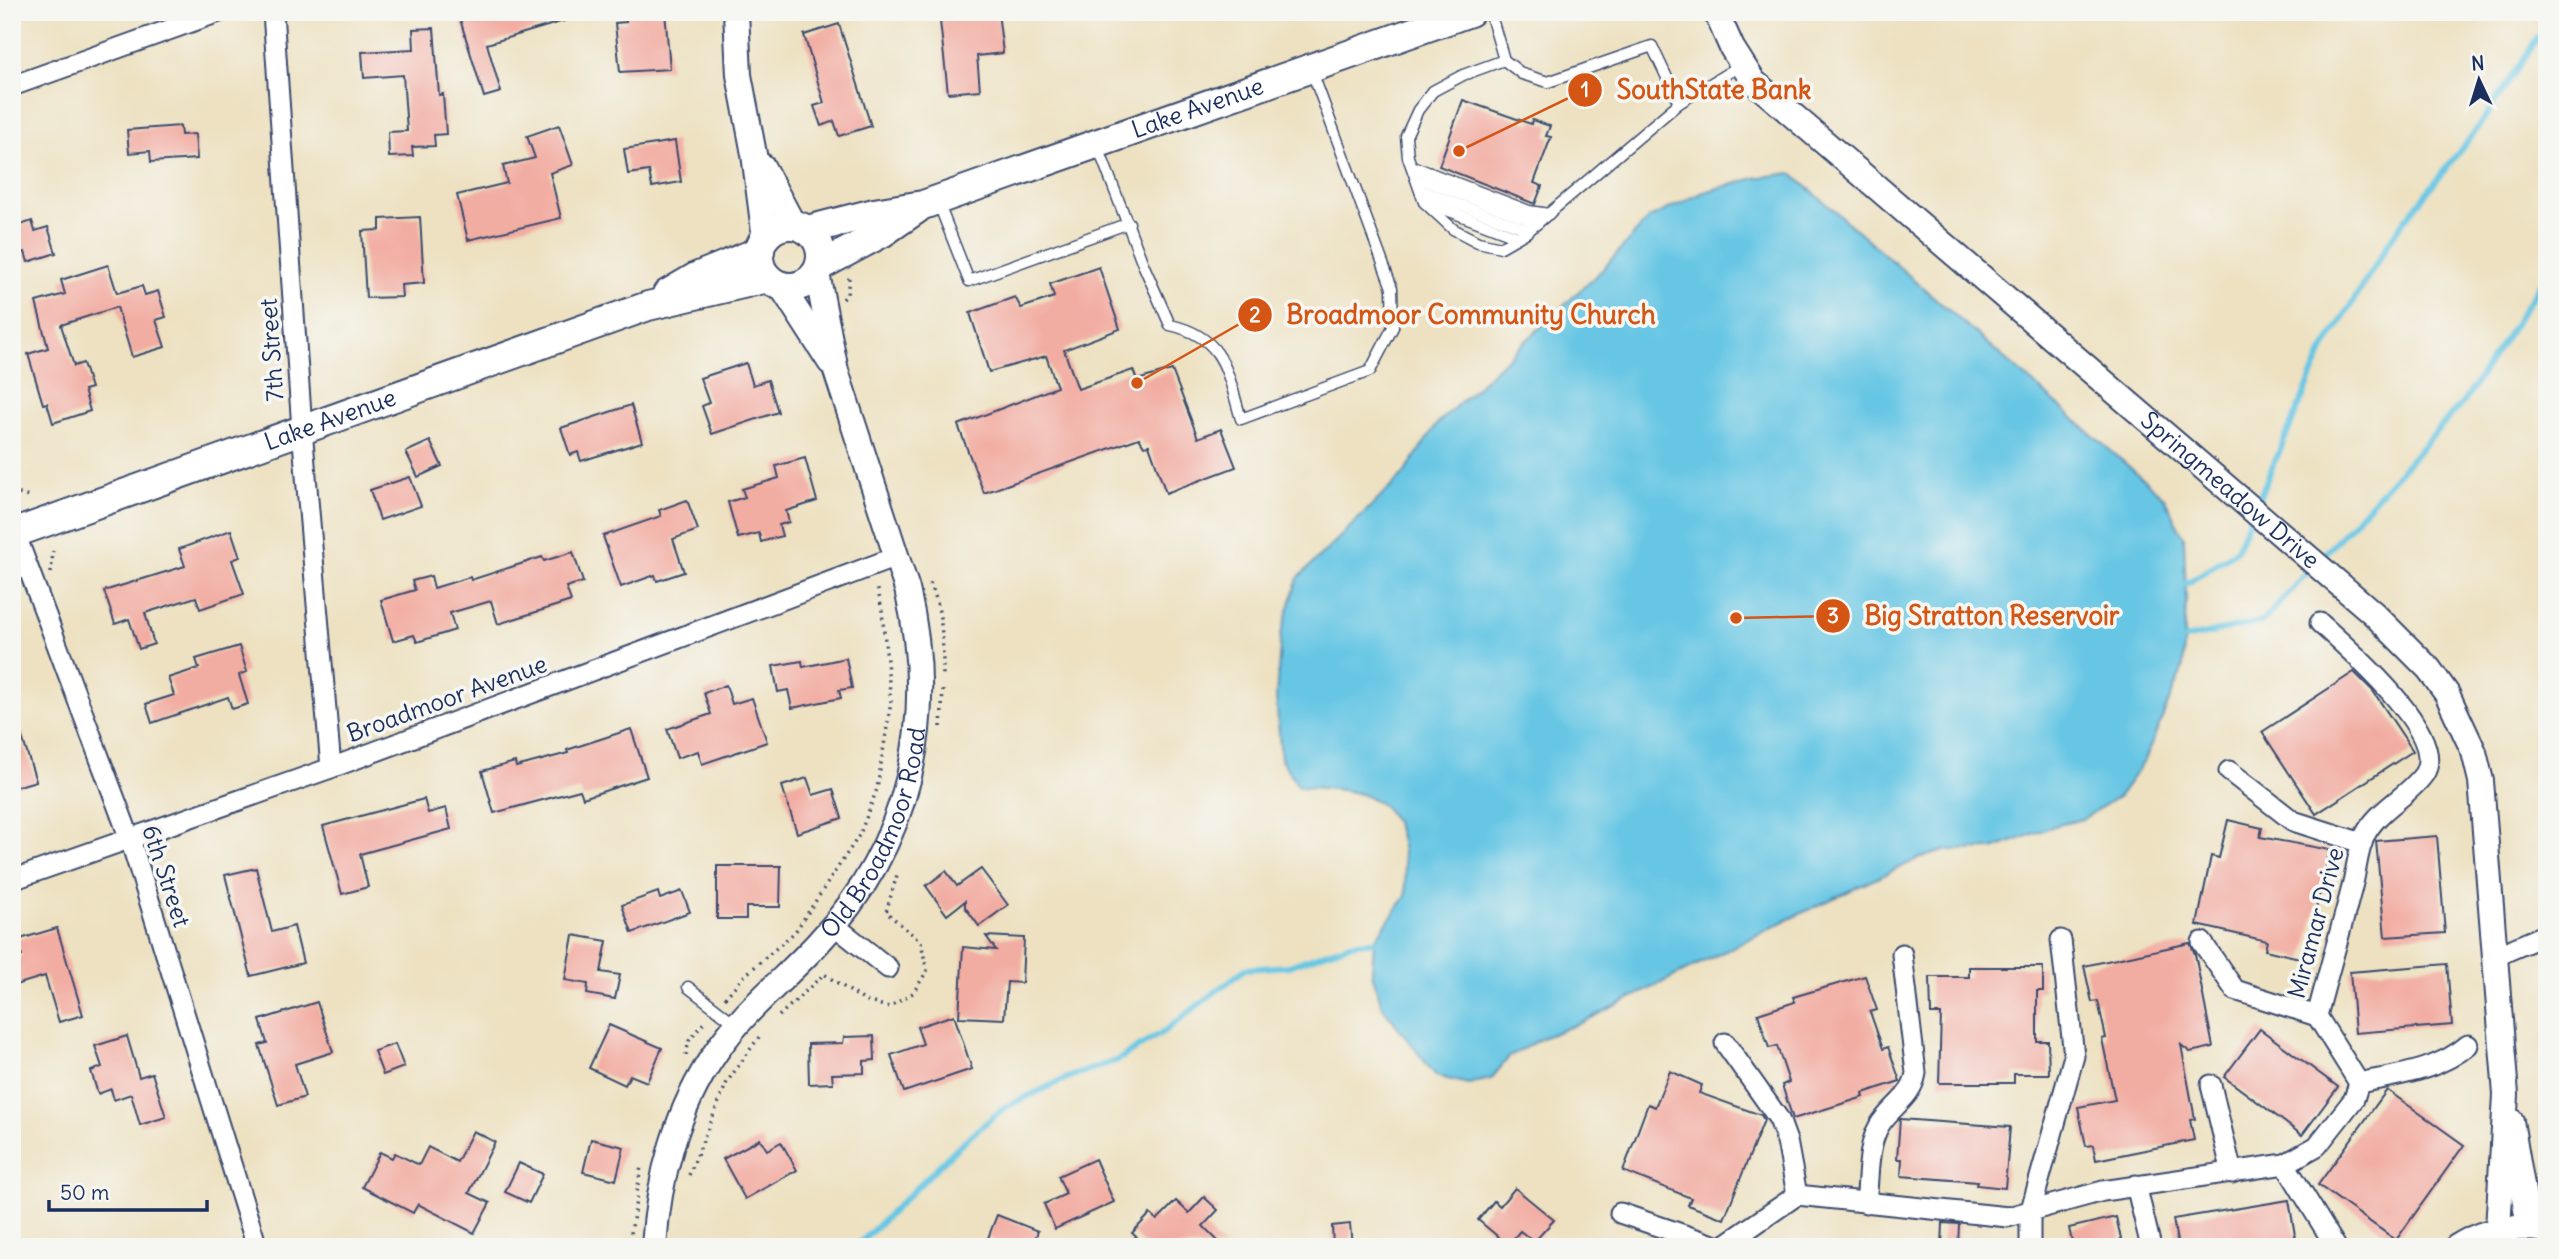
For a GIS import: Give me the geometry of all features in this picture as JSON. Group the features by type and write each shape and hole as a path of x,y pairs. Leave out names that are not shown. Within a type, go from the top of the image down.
{"main road":[{"name":"Lake Avenue","path":"801,228 930,202 1470,12"},
{"name":"Lake Avenue","path":"818,269 930,202"},
{"path":"778,228 801,228 820,250 818,269 801,285 774,282 760,261 762,245 778,228"},
{"name":"Lake Avenue","path":"648,306 696,277 762,245"},
{"name":"Lake Avenue","path":"13,531 648,306 774,282"}],"street":[{"path":"12,86 219,12"},
{"name":"7th Street","path":"273,12 302,429 331,768"},
{"path":"736,12 739,75 754,154 762,245"},
{"name":"Springmeadow Drive","path":"1716,12 1741,65 1774,99 2373,613 2429,669 2447,694 2474,752 2486,815 2506,1095 2498,1229"},
{"path":"754,154 801,228"},
{"name":"Old Broadmoor Road","path":"654,1247 656,1215 673,1141 715,1053 737,1025 834,925 885,850 912,764 920,691 920,656 910,600 836,372 818,269"},
{"name":"Old Broadmoor Road","path":"774,282 836,372"},
{"name":"6th Street","path":"13,531 130,839 257,1247"},
{"name":"Broadmoor Avenue","path":"12,880 331,768 897,557"},
{"name":"Miramar Drive","path":"2317,1016 2362,843 2375,820 2423,776 2428,756 2418,730 2390,691 2320,623"},
{"name":"Miramar Drive","path":"2229,771 2293,821 2362,843"},
{"path":"834,925 888,968"},
{"path":"2496,956 2547,934"},
{"path":"2030,1247 2030,1213 2074,1056 2061,940"},
{"name":"Miramar Drive","path":"2202,942 2235,990 2317,1016 2359,1083"},
{"path":"1866,1203 1874,1139 1888,1113 1911,1092 1916,1073 1902,954"},
{"path":"1725,1043 1779,1119 1787,1141 1797,1195"},
{"path":"1620,1213 1720,1247 1797,1195 2008,1217 2030,1213 2067,1200 2136,1185 2285,1164 2317,1146 2354,1099 2359,1083 2430,1067 2457,1054 2468,1045"},
{"path":"2211,1085 2232,1173"},
{"name":"Springmeadow Drive","path":"2506,1095 2538,1228"},
{"path":"2285,1164 2336,1247"},
{"path":"2136,1185 2151,1247"},
{"path":"2457,1247 2498,1229 2538,1228"}],"lane":[{"path":"1490,12 1504,60 1522,75 1548,82 1651,46 1679,103"},
{"path":"1504,60 1463,75 1433,91 1418,110 1406,136 1412,166 1424,202 1453,229 1478,242 1501,247 1538,223 1679,103 1741,65"},
{"path":"1097,144 1143,264 1170,325 1195,331 1213,347 1225,367 1241,419 1370,372 1393,327 1392,288 1311,69"},
{"path":"1412,166 1529,211 1549,214"},
{"path":"1416,178 1538,223"},
{"path":"1420,190 1529,230"},
{"path":"930,202 969,281 1129,223"},
{"path":"1424,202 1518,237"},
{"path":"688,987 737,1025"}],"path":[{"path":"12,492 29,497"},
{"path":"683,1065 689,1041 743,977 795,932 860,834 877,789 891,702 882,611 872,566"},
{"path":"771,1024 824,974 865,1001 890,1007 913,993 927,971 921,942 886,912 902,862"},
{"path":"687,1180 726,1082 762,1032"},
{"path":"629,1247 638,1172 643,1161"}],"water":[{"path":"1791,173 2164,497 2184,538 2186,601 2183,667 2145,760 2119,796 2083,819 2054,826 1993,849 1948,850 1920,858 1791,918 1583,1022 1544,1037 1509,1057 1491,1079 1468,1084 1436,1076 1382,1006 1372,973 1374,941 1406,896 1401,841 1395,822 1386,808 1354,792 1299,787 1281,759 1276,696 1281,634 1298,578 1403,475 1437,424 1603,269 1649,218 1704,192 1755,178"}],"building":[{"path":"470,12 576,12 577,17 487,44 501,92 484,97 459,16"},
{"path":"626,12 665,12 670,69 620,72 615,23 626,22"},
{"path":"939,12 998,12 1003,53 977,56 980,90 948,93"},
{"path":"839,24 871,126 839,136 834,121 821,126 814,106 824,103 804,35"},
{"path":"434,28 439,95 443,94 446,134 434,135 435,146 412,147 413,156 389,157 388,132 407,131 403,75 364,78 362,52 414,49 413,29"},
{"path":"1463,100 1531,124 1532,120 1550,126 1546,136 1551,137 1534,183 1542,186 1535,204 1439,166"},
{"path":"559,125 573,165 550,173 561,218 468,240 457,195 507,183 503,166 535,158 527,136"},
{"path":"180,126 181,135 195,134 197,159 151,162 150,151 129,153 127,130"},
{"path":"675,141 681,182 652,187 649,171 628,174 624,149"},
{"path":"420,217 424,283 401,285 402,297 366,298 362,231 380,230 380,219"},
{"path":"32,221 35,231 48,227 56,253 28,262 25,252 12,256 12,228"},
{"path":"108,265 117,293 142,286 145,295 158,291 166,317 156,320 165,347 132,357 117,307 61,325 74,366 83,363 91,388 84,390 90,411 53,423 47,403 43,404 28,354 48,348 36,302 65,294 61,280"},
{"path":"1099,267 1120,329 1064,350 1078,389 1133,370 1137,380 1172,370 1198,438 1221,429 1236,467 1166,493 1149,445 1144,446 1139,438 984,493 958,425 1057,387 1046,356 989,372 970,313 1015,297 1021,308 1054,297 1050,284"},
{"path":"746,363 753,385 768,380 778,412 712,434 702,406 709,403 700,378"},
{"path":"631,405 642,442 581,461 578,452 570,455 561,428"},
{"path":"430,441 442,466 418,477 406,452"},
{"path":"805,458 817,501 786,511 789,522 779,525 782,536 761,542 759,533 738,538 728,502 745,497 742,489 779,478 776,466"},
{"path":"410,477 421,506 380,520 370,490"},
{"path":"687,500 698,530 673,539 684,572 657,581 655,575 621,587 603,536 661,516 659,510"},
{"path":"231,530 240,557 232,560 244,594 200,609 196,597 145,613 154,644 139,649 129,619 115,624 104,591 185,566 179,549"},
{"path":"573,552 583,582 566,587 571,601 498,624 491,601 450,613 455,630 417,642 414,635 393,641 381,600 415,590 412,581 431,576 434,588 470,577 471,580 542,557 544,561"},
{"path":"239,646 247,672 239,675 248,704 232,709 228,697 152,723 146,704 174,695 168,678 199,668 196,659"},
{"path":"846,658 852,688 839,690 841,698 792,708 788,690 778,692 773,666 802,661 803,667"},
{"path":"2354,672 2373,691 2413,751 2316,814 2262,732"},
{"path":"726,685 732,704 752,698 767,742 702,764 698,751 677,758 667,729 711,714 704,693"},
{"path":"12,718 16,718 36,781 12,788"},
{"path":"631,729 647,777 583,798 580,790 494,813 482,771 515,762 516,767 568,753 567,750"},
{"path":"807,778 813,795 833,789 842,818 797,833 782,786"},
{"path":"424,799 428,813 446,808 451,829 360,854 368,887 342,894 323,826"},
{"path":"2228,820 2262,828 2260,837 2330,850 2304,959 2265,950 2267,941 2197,925 2211,856 2219,858"},
{"path":"2437,836 2445,933 2385,937 2376,841"},
{"path":"717,866 781,866 780,907 746,907 746,919 717,919"},
{"path":"256,868 272,932 294,926 303,963 251,976 225,875"},
{"path":"981,869 1008,905 979,926 965,907 965,901 947,915 926,886 946,871 957,886"},
{"path":"682,891 690,912 632,933 622,905 658,892 660,899"},
{"path":"57,928 83,1015 59,1022 45,976 12,986 12,959 22,956 17,940"},
{"path":"573,935 607,941 601,972 620,975 615,999 587,994 588,984 565,980"},
{"path":"986,936 1024,938 1022,983 1007,982 1004,1019 959,1017 963,947 996,950"},
{"path":"2190,943 2195,954 2213,1047 2190,1052 2181,1045 2195,1119 2190,1120 2194,1140 2096,1160 2093,1145 2086,1146 2078,1107 2115,1100 2102,1039 2106,1038 2098,1001 2092,1002 2084,966"},
{"path":"2447,964 2452,1025 2355,1033 2350,972"},
{"path":"1969,967 2043,967 2043,991 2037,991 2037,1041 2048,1041 2049,1074 2014,1074 2014,1083 1939,1083 1941,1014 1931,1014 1930,977 1969,977"},
{"path":"1865,976 1877,1010 1870,1012 1883,1049 1888,1047 1900,1081 1863,1093 1864,1097 1793,1119 1782,1085 1789,1082 1777,1046 1769,1048 1758,1014 1795,1002 1793,997"},
{"path":"317,1002 333,1052 295,1064 305,1097 278,1105 259,1045 267,1043 260,1020"},
{"path":"954,1015 972,1069 904,1092 891,1055 923,1044 917,1027"},
{"path":"609,1025 662,1048 647,1082 630,1075 625,1085 589,1068"},
{"path":"2260,1029 2338,1087 2302,1135 2224,1077"},
{"path":"127,1036 139,1077 152,1073 166,1117 140,1125 131,1094 114,1100 111,1089 98,1094 91,1071 102,1067 95,1046"},
{"path":"874,1036 875,1060 864,1061 864,1073 832,1074 833,1083 809,1084 808,1044 843,1043 844,1037"},
{"path":"395,1044 404,1067 383,1075 374,1051"},
{"path":"1670,1071 1702,1085 1699,1093 1761,1115 1764,1120 1724,1219 1688,1205 1691,1198 1623,1171 1648,1104 1655,1107"},
{"path":"2387,1090 2464,1145 2396,1240 2318,1185"},
{"path":"1900,1119 2010,1127 2005,1188 1976,1185 1977,1182 1901,1176 1902,1159 1897,1159"},
{"path":"473,1131 495,1142 469,1193 490,1203 474,1233 418,1204 413,1213 362,1187 380,1152 392,1158 395,1153 419,1165 428,1147 457,1162"},
{"path":"591,1139 624,1147 616,1180 583,1172"},
{"path":"760,1139 767,1150 781,1142 797,1170 745,1199 723,1159"},
{"path":"1095,1159 1114,1202 1055,1229 1044,1204 1066,1194 1058,1176"},
{"path":"519,1163 543,1174 529,1203 505,1192"},
{"path":"1515,1188 1554,1220 1534,1242 1520,1231 1508,1245 1478,1220 1494,1201 1500,1206"},
{"path":"1204,1197 1218,1210 1203,1226 1224,1247 1147,1247 1132,1233 1150,1214 1157,1220 1176,1201 1189,1213"},
{"path":"2289,1200 2297,1247 2178,1247 2173,1219"},
{"path":"997,1215 1038,1231 1032,1247 993,1247 995,1241 988,1238"},
{"path":"2116,1217 2123,1247 2073,1247 2069,1228"},
{"path":"1943,1223 1959,1224 1958,1247 1942,1247"},
{"path":"1350,1224 1352,1247 1333,1247 1332,1226"}],"waterway":[{"path":"2256,505 2323,351 2394,234 2477,129 2547,24"},
{"path":"2319,560 2464,401 2547,274"},
{"path":"2186,584 2236,551 2251,515"},
{"path":"2185,639 2263,621 2311,568"},
{"path":"856,1247 962,1143 1005,1107 1069,1077 1118,1060 1166,1030 1245,969 1289,966 1350,944 1374,941"}],"place":[{"name":"SouthState Bank","path":"1459,151"},
{"name":"Broadmoor Community Church","path":"1137,383"},
{"name":"Big Stratton Reservoir","path":"1736,618"}]}
